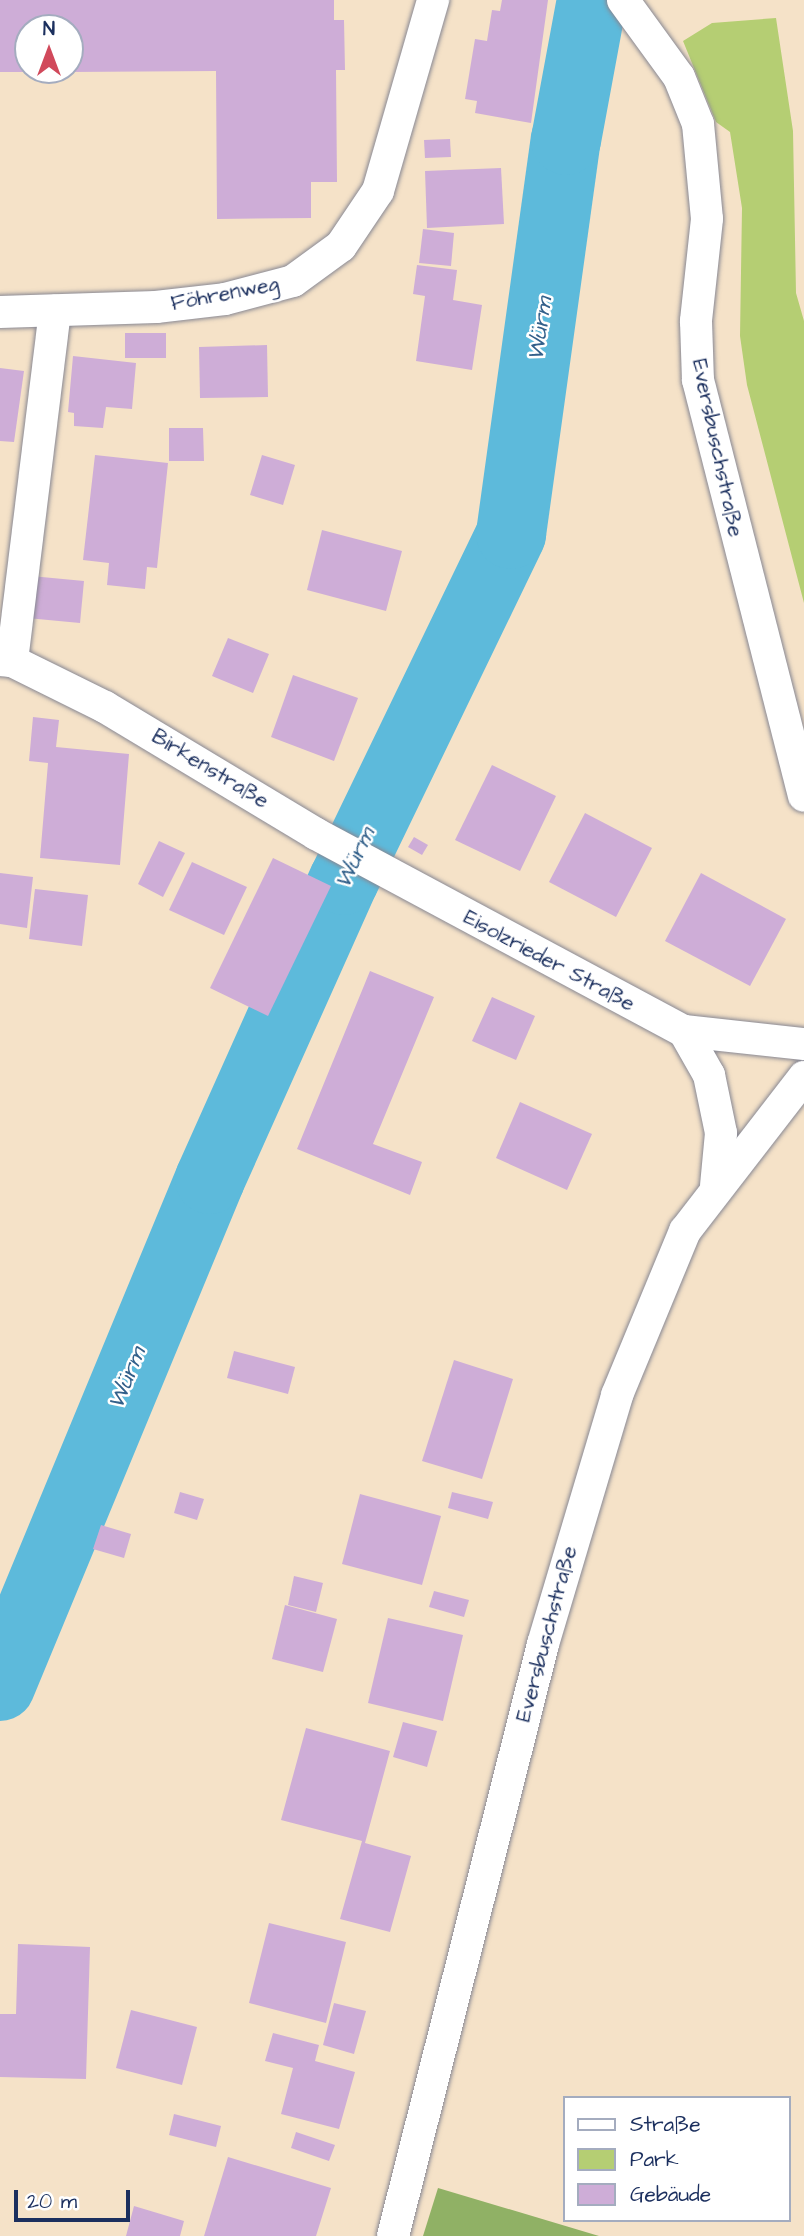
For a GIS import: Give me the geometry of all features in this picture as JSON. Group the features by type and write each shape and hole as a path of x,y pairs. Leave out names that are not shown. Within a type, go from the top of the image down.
{"street":[{"name":"Föhrenweg","path":"0,312 55,311 225,299 293,281 341,246 378,191 433,0"},
{"name":"Eversbuschstraße","path":"630,10 679,77 698,124 707,219 696,321 698,380 804,796"},
{"path":"6,661 55,311"},
{"name":"Birkenstraße","path":"6,661 117,714 316,834 406,884"},
{"name":"Eisolzrieder Straße","path":"406,884 684,1031 804,1044"},
{"path":"684,1031 709,1075 721,1133 716,1186"},
{"name":"Eversbuschstraße","path":"393,2236 540,1658 610,1419 675,1248 716,1186 804,1077"}],"green space":[{"path":"776,18 793,131 796,293 804,321 804,603 747,385 740,336 742,208 730,132 716,122 683,41 712,23"},
{"path":"438,2188 599,2236 423,2236"}],"building":[{"path":"0,0 334,0 334,20 344,20 345,70 336,70 337,182 311,182 311,218 217,219 216,71 84,72 84,14 14,14 14,72 0,72"},
{"path":"502,0 548,0 531,123 475,113 477,101 465,99 475,39 487,41 492,10 500,11"},
{"path":"450,139 451,157 425,158 424,140"},
{"path":"501,168 504,224 427,228 425,171"},
{"path":"423,229 454,233 451,266 419,263"},
{"path":"417,265 457,270 453,300 482,305 472,370 416,361 425,296 413,294"},
{"path":"125,333 166,333 166,358 125,358"},
{"path":"267,345 268,397 200,398 199,347"},
{"path":"73,356 136,363 132,409 106,407 103,428 74,426 74,413 68,412"},
{"path":"0,368 24,371 14,442 0,441"},
{"path":"169,428 203,428 204,461 169,461"},
{"path":"95,455 168,463 157,568 147,567 145,589 107,585 109,563 83,560"},
{"path":"262,455 295,465 283,505 250,495"},
{"path":"322,530 402,551 386,611 307,590"},
{"path":"31,576 84,581 80,623 27,618"},
{"path":"228,638 269,654 253,693 212,676"},
{"path":"293,675 358,698 334,761 271,737"},
{"path":"33,717 59,720 56,747 129,754 120,865 40,858 48,763 29,761"},
{"path":"492,765 556,796 520,871 455,840"},
{"path":"585,813 652,848 616,917 549,882"},
{"path":"414,837 428,845 422,855 408,847"},
{"path":"159,841 185,853 163,897 138,884"},
{"path":"273,858 331,886 268,1016 210,988"},
{"path":"192,862 247,887 224,935 169,910"},
{"path":"0,873 33,877 27,928 0,924"},
{"path":"701,873 786,919 750,986 665,941"},
{"path":"35,889 88,895 82,946 29,939"},
{"path":"370,971 434,997 373,1144 422,1162 410,1195 297,1149"},
{"path":"492,997 535,1016 516,1060 472,1041"},
{"path":"520,1102 592,1134 567,1190 496,1158"},
{"path":"234,1351 295,1367 288,1394 227,1378"},
{"path":"454,1360 513,1379 482,1479 422,1461"},
{"path":"180,1492 204,1499 197,1520 174,1513"},
{"path":"452,1492 493,1502 488,1519 448,1508"},
{"path":"360,1494 441,1516 422,1585 342,1564"},
{"path":"101,1525 131,1534 124,1558 93,1549"},
{"path":"294,1576 323,1583 316,1612 288,1605"},
{"path":"434,1591 469,1600 464,1617 429,1607"},
{"path":"285,1605 337,1619 323,1672 272,1659"},
{"path":"388,1618 463,1635 443,1721 368,1703"},
{"path":"403,1722 437,1731 427,1767 393,1757"},
{"path":"306,1728 390,1751 365,1843 411,1856 390,1932 340,1919 362,1841 281,1820"},
{"path":"269,1923 346,1942 326,2023 249,2003"},
{"path":"18,1944 90,1947 86,2079 0,2077 0,2014 16,2014"},
{"path":"334,2003 366,2011 354,2054 323,2045"},
{"path":"131,2010 197,2027 182,2085 116,2068"},
{"path":"273,2033 319,2045 315,2061 355,2072 339,2129 281,2114 293,2068 265,2061"},
{"path":"174,2114 221,2126 216,2147 169,2135"},
{"path":"296,2132 335,2145 329,2161 291,2148"},
{"path":"228,2157 331,2188 316,2236 204,2236"},
{"path":"134,2206 184,2221 180,2236 126,2236"}],"waterway":[{"name":"Würm","path":"0,1686 210,1179 344,880 511,534 566,140 592,0"}]}
